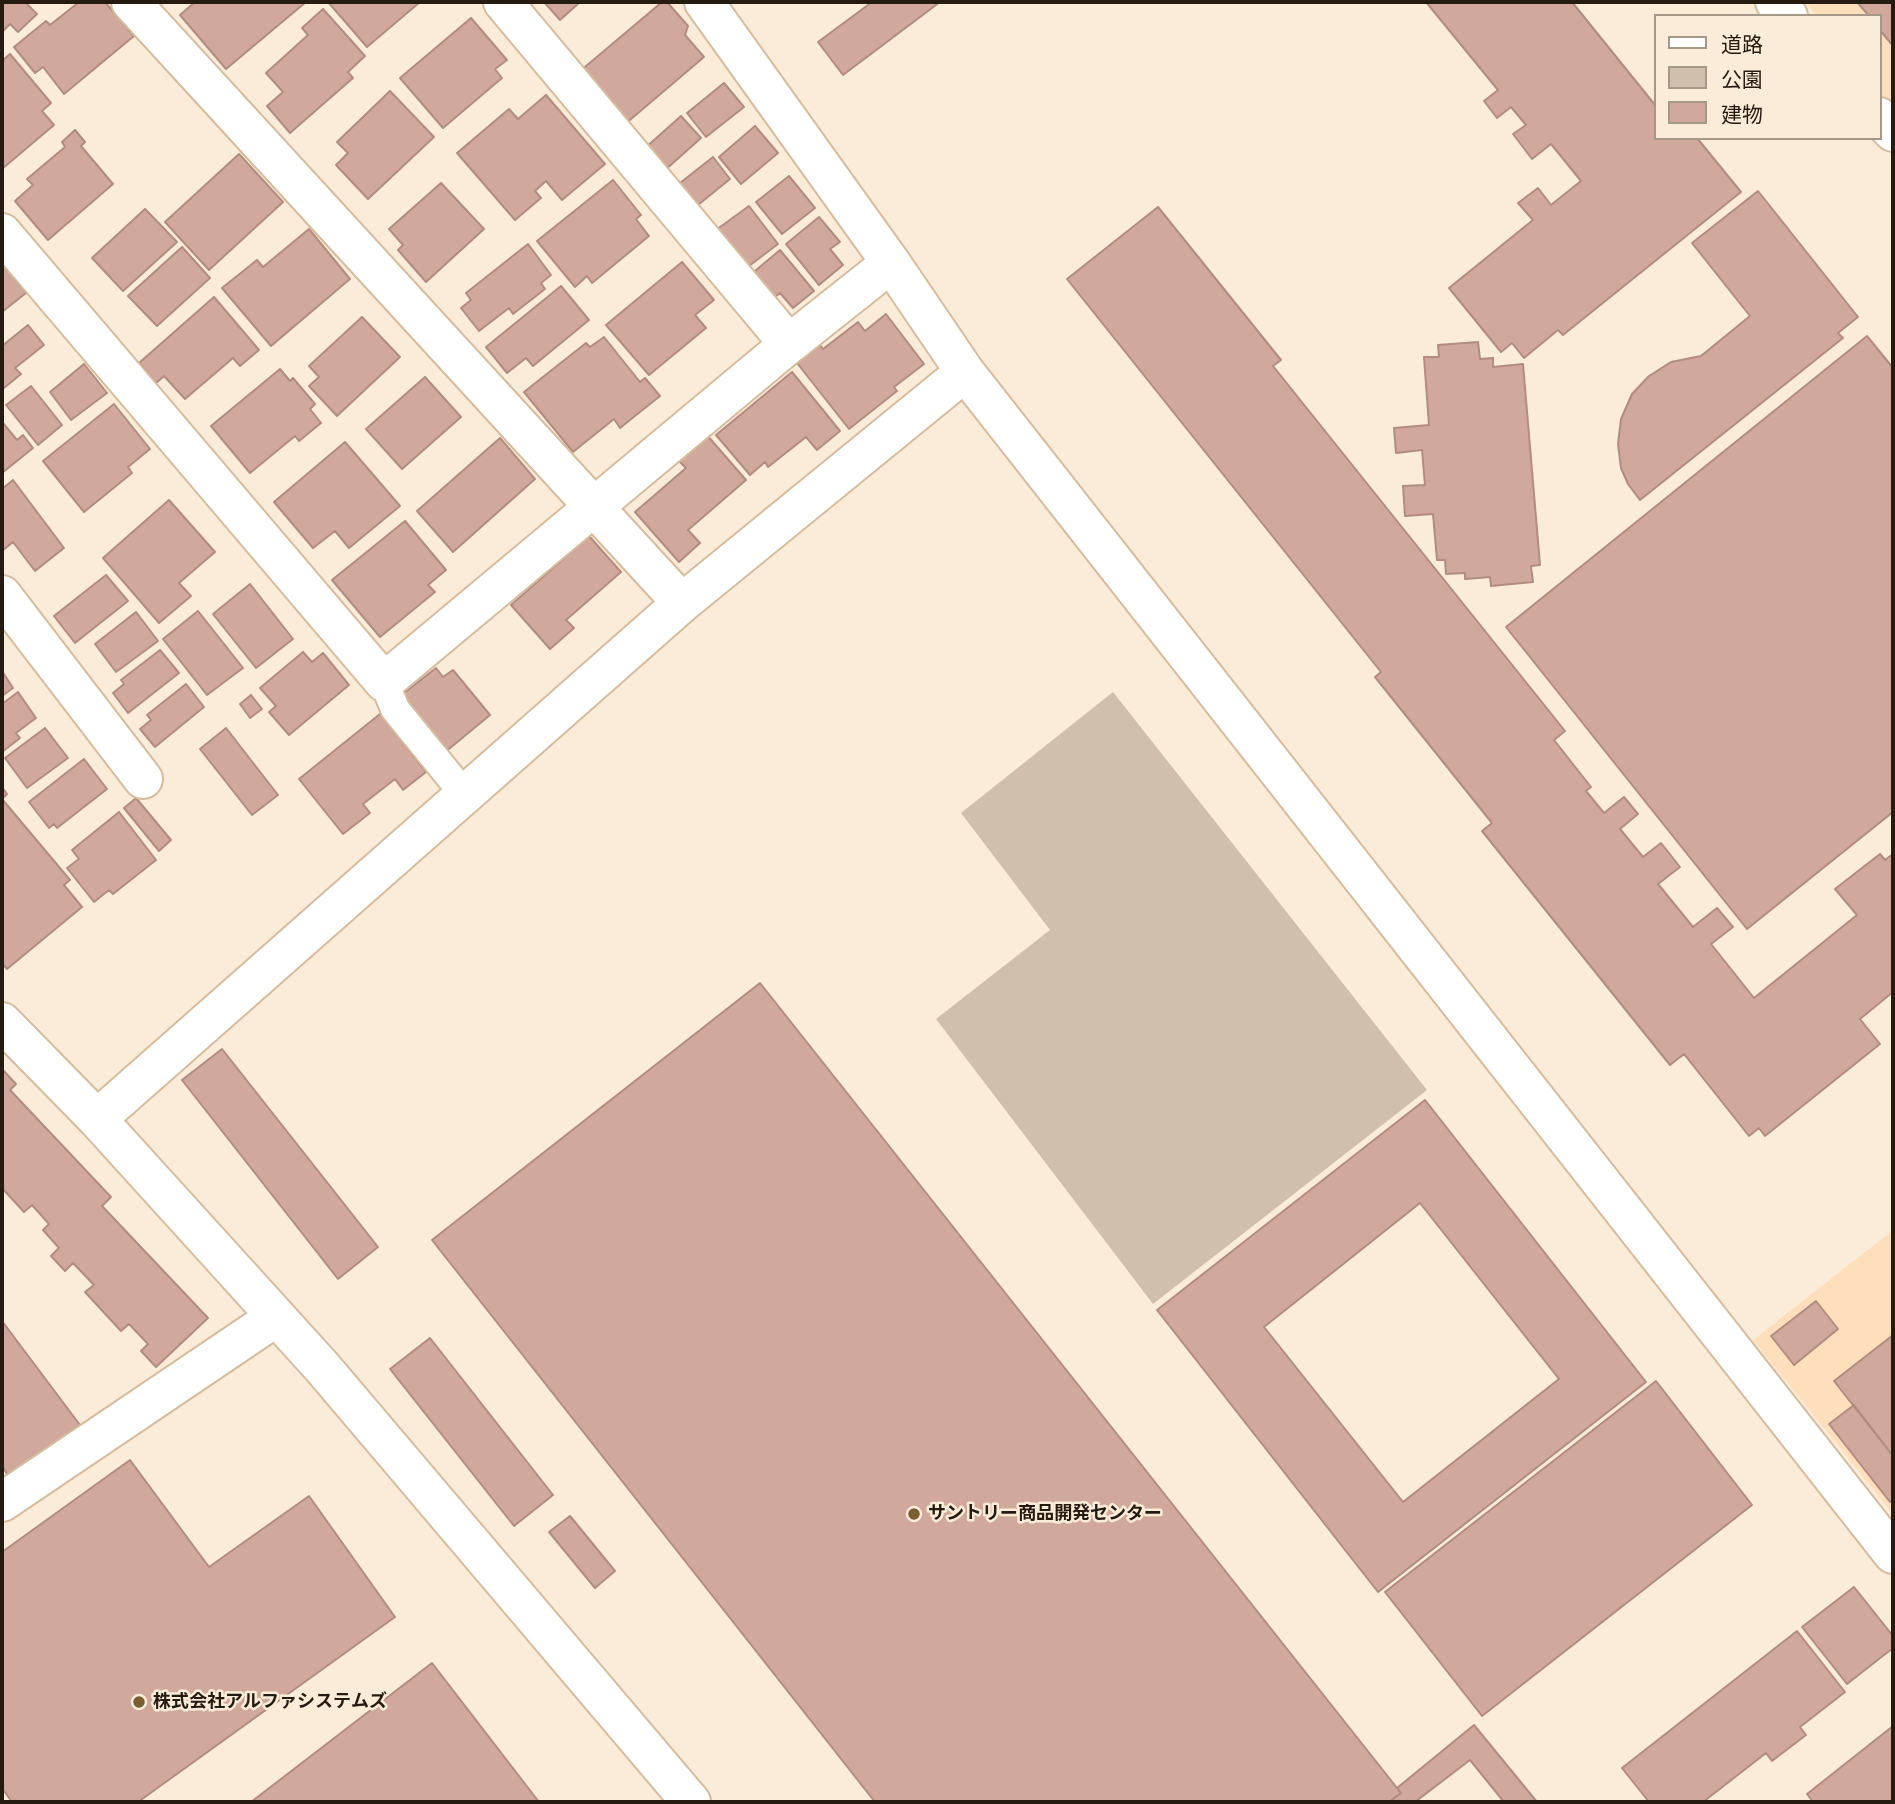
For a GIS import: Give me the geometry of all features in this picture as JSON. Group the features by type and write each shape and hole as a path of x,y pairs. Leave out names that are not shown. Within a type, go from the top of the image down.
{"street":[{"path":"503,2 789,344"},
{"path":"704,2 891,263 965,372 1893,1554"},
{"path":"137,4 682,603"},
{"path":"1881,119 1893,132"},
{"path":"2,233 384,682 789,344 891,263"},
{"path":"97,1119 682,603 965,372"},
{"path":"2,594 143,779"},
{"path":"2,1021 97,1119 331,1377 691,1802"},
{"path":"2,1502 276,1317"}],"lane":[{"path":"384,682 395,709 465,795"}],"shaded area":[{"path":"1805,2 1893,2 1893,108 1881,93 1881,14 1815,14"},
{"path":"1893,1230 1893,1514 1753,1340"}],"green space":[{"path":"1113,692 1427,1090 1153,1304 936,1019 1050,930 961,813"}],"building":[{"path":"2,2 25,2 37,14 18,32 10,24 2,32"},
{"path":"79,2 105,2 134,36 64,94 43,67 35,73 14,47 46,21 50,25"},
{"path":"195,2 306,2 226,69 180,15"},
{"path":"328,2 420,2 367,47"},
{"path":"544,2 580,2 560,20"},
{"path":"662,2 667,2 688,26 685,35 704,57 624,125 579,72"},
{"path":"872,2 940,2 843,75 818,42"},
{"path":"1426,2 1572,2 1654,104 1654,140 1699,140 1741,192 1563,335 1558,330 1524,358 1512,343 1501,352 1449,288 1533,220 1518,203 1538,188 1551,205 1581,181 1551,144 1532,159 1513,134 1526,125 1511,107 1497,118 1484,101 1498,90"},
{"path":"1857,2 1893,2 1893,46 1881,31 1881,14 1867,14"},
{"path":"323,9 365,56 348,72 353,78 290,133 267,106 283,92 266,73 308,35 302,28"},
{"path":"471,18 507,60 495,69 502,78 443,128 400,78"},
{"path":"10,54 51,103 42,111 54,125 2,169 2,61"},
{"path":"724,83 744,107 706,137 687,113"},
{"path":"390,91 434,137 368,199 336,165 348,153 337,142"},
{"path":"546,95 605,164 562,200 546,181 535,191 541,198 515,220 457,153 509,109 518,119"},
{"path":"681,116 701,138 664,171 644,149"},
{"path":"755,126 778,153 741,184 719,157"},
{"path":"75,130 85,142 81,146 113,184 48,240 15,201 33,185 27,179 65,147 62,142"},
{"path":"239,154 283,202 209,270 165,222"},
{"path":"713,157 730,179 693,209 675,187"},
{"path":"789,176 815,208 782,234 756,202"},
{"path":"613,180 641,215 636,219 649,236 592,283 587,276 575,287 537,241"},
{"path":"441,183 484,229 426,282 398,250 403,245 389,229"},
{"path":"1758,191 1858,317 1838,333 1843,338 1640,500 1628,484 1621,468 1618,444 1621,419 1632,394 1649,376 1671,362 1701,356 1750,316 1692,243"},
{"path":"749,206 778,244 745,269 716,230"},
{"path":"1158,207 1281,360 1273,366 1565,731 1554,740 1591,787 1586,791 1604,813 1624,797 1638,814 1620,829 1643,857 1661,843 1680,867 1658,884 1693,927 1717,908 1733,927 1711,944 1754,998 1857,915 1835,889 1880,854 1885,860 1893,854 1893,992 1860,1019 1880,1044 1765,1136 1759,1128 1749,1136 1684,1054 1670,1065 1482,831 1492,823 1375,677 1381,672 1067,279"},
{"path":"145,209 177,242 123,291 92,258"},
{"path":"819,217 840,242 830,249 843,265 819,285 786,244"},
{"path":"309,229 350,279 271,346 222,288 257,260 263,267"},
{"path":"528,244 551,275 541,283 545,289 513,314 509,308 479,331 461,308 471,300 466,293"},
{"path":"182,247 210,278 157,326 128,296"},
{"path":"780,250 814,291 793,308 780,293 770,301 749,276"},
{"path":"2,262 26,293 2,312"},
{"path":"682,262 714,300 695,315 706,328 649,375 606,325"},
{"path":"561,286 589,320 533,366 526,358 507,373 486,347"},
{"path":"214,297 259,350 240,366 233,358 185,399 164,376 156,383 139,363"},
{"path":"886,314 924,364 894,387 897,391 849,429 797,363 820,345 823,349 858,322 865,331"},
{"path":"362,317 400,357 337,416 309,386 319,377 309,366"},
{"path":"28,325 44,345 15,368 21,374 4,388 2,346"},
{"path":"1867,336 1893,368 1893,812 1747,929 1506,627"},
{"path":"604,337 640,382 645,378 660,396 620,428 614,419 573,452 524,392 586,343 590,347"},
{"path":"1478,342 1480,359 1493,358 1493,367 1523,364 1540,565 1531,566 1533,582 1491,586 1490,577 1465,579 1465,573 1446,574 1445,560 1437,560 1433,514 1405,516 1403,486 1425,485 1422,450 1396,453 1394,428 1429,425 1424,357 1439,357 1438,345"},
{"path":"84,364 107,393 71,420 50,392"},
{"path":"280,369 290,381 293,378 315,404 310,409 321,423 299,441 295,436 250,473 211,426"},
{"path":"792,372 840,431 817,450 806,437 768,467 765,462 750,475 716,435"},
{"path":"425,377 461,417 402,469 366,429"},
{"path":"31,386 62,425 38,445 6,405"},
{"path":"114,404 150,449 128,467 132,473 84,512 43,461"},
{"path":"3,423 17,440 23,435 33,448 2,473"},
{"path":"706,434 746,480 688,530 700,543 679,562 635,512 686,468 677,459"},
{"path":"500,438 535,479 453,552 417,511"},
{"path":"345,442 400,506 349,548 335,531 313,548 274,502"},
{"path":"13,480 64,548 35,571 13,542 2,551 2,489"},
{"path":"169,500 215,552 179,583 191,596 159,623 103,558"},
{"path":"405,521 446,570 428,585 435,592 380,637 332,580"},
{"path":"589,536 621,572 566,620 574,628 550,649 511,605"},
{"path":"106,575 128,601 75,643 54,616"},
{"path":"250,584 293,639 256,668 213,614"},
{"path":"198,611 243,668 207,695 163,639"},
{"path":"136,612 158,641 116,672 95,644"},
{"path":"160,650 179,673 128,713 113,693 124,684 121,680"},
{"path":"303,652 312,662 323,653 349,685 289,735 269,712 276,706 260,688"},
{"path":"436,668 443,677 453,670 490,715 444,753 399,697"},
{"path":"2,671 13,688 2,696"},
{"path":"186,684 204,707 155,747 140,729 151,720 147,715"},
{"path":"18,692 36,718 16,733 20,738 2,752 2,704"},
{"path":"251,695 262,709 250,718 240,704"},
{"path":"380,714 426,772 403,790 395,779 363,804 370,813 343,834 299,779"},
{"path":"45,728 68,758 27,788 5,758"},
{"path":"226,728 278,795 252,815 200,749"},
{"path":"84,759 107,789 57,828 54,824 49,828 29,802"},
{"path":"136,798 171,840 159,851 124,808"},
{"path":"2,799 70,880 64,885 82,907 7,969 2,963"},
{"path":"119,812 156,860 113,894 109,890 94,902 67,868 79,859 72,850"},
{"name":"サントリー商品開発センター","path":"760,983 1401,1793 1389,1802 875,1802 432,1240"},
{"path":"222,1049 378,1247 338,1279 182,1080"},
{"path":"2,1069 16,1084 10,1090 111,1197 102,1206 208,1318 156,1367 141,1351 148,1344 129,1324 121,1331 85,1292 94,1285 73,1263 65,1271 51,1256 59,1248 43,1230 49,1224 32,1205 24,1212 2,1188"},
{"path":"1425,1100 1646,1382 1378,1592 1157,1310","holes":["1420,1203 1559,1379 1403,1502 1264,1327"]},
{"path":"1816,1301 1838,1329 1794,1365 1771,1336"},
{"path":"2,1321 80,1425 9,1477 2,1466"},
{"path":"1893,1335 1893,1456 1834,1381"},
{"path":"430,1338 553,1495 514,1526 390,1369"},
{"path":"1656,1381 1752,1505 1482,1716 1385,1592"},
{"path":"1854,1405 1893,1456 1893,1499 1890,1502 1829,1424"},
{"name":"株式会社アルファシステムズ","path":"130,1460 209,1567 309,1496 395,1617 138,1802 12,1802 2,1788 2,1552"},
{"path":"570,1516 615,1571 595,1588 549,1532"},
{"path":"1854,1587 1893,1636 1893,1648 1847,1684 1802,1627"},
{"path":"1797,1631 1845,1692 1800,1727 1806,1735 1772,1761 1766,1753 1703,1802 1649,1802 1622,1768"},
{"path":"432,1663 539,1802 251,1802"},
{"path":"1474,1725 1537,1802 1504,1802 1470,1760 1415,1802 1389,1802 1401,1793 1397,1788"},
{"path":"1893,1726 1893,1802 1813,1802 1807,1794"}],"place":[{"name":"サントリー商品開発センター","path":"914,1514"},
{"name":"株式会社アルファシステムズ","path":"139,1702"}]}
